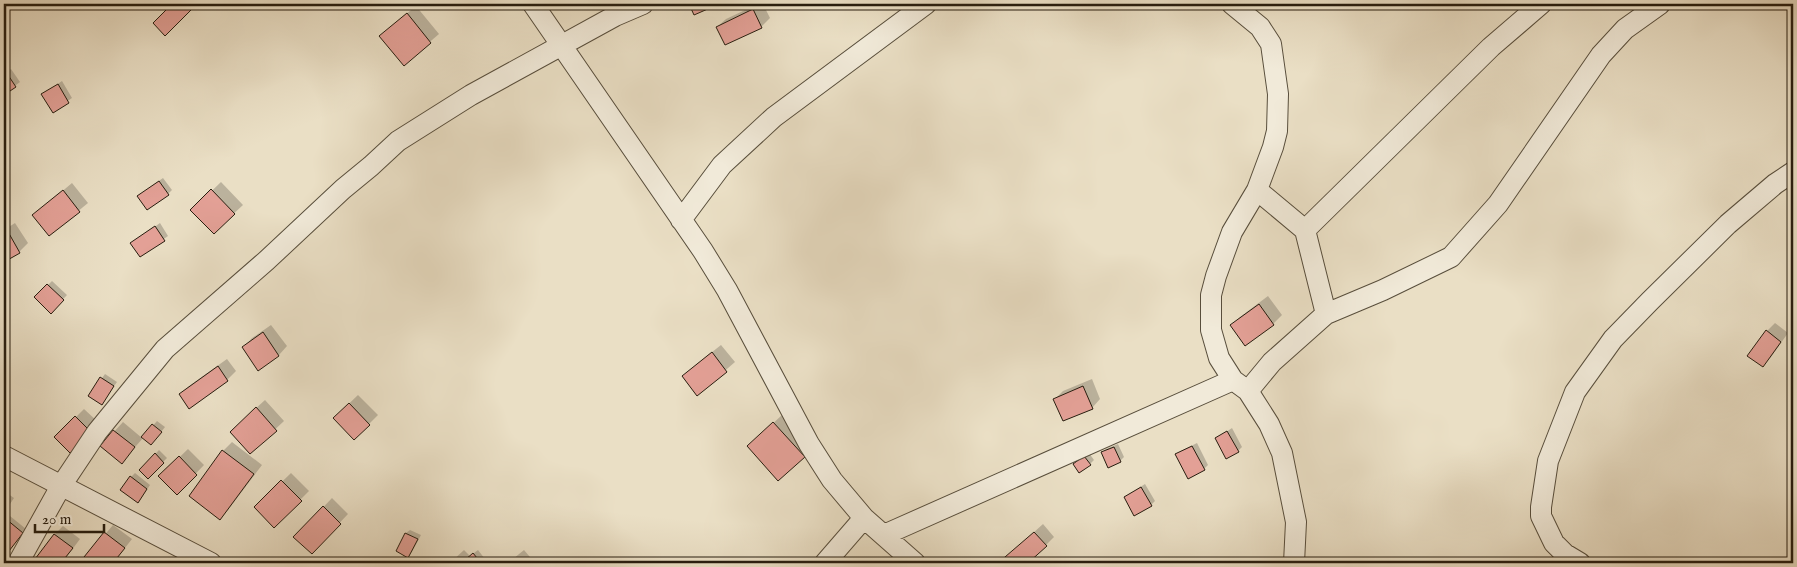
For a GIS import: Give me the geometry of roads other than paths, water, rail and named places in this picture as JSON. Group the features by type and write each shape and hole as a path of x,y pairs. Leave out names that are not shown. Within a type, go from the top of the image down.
{"street":[{"path":"533,4 727,290 809,444 832,480 864,518 916,563"},
{"path":"18,563 61,486 97,432 165,348 266,261 342,189 398,141 471,95 615,16 643,4"},
{"path":"681,220 722,165 774,117 926,4"},
{"path":"1232,4 1260,27 1267,37 1273,56 1278,94 1276,131 1273,147 1257,190 1232,232 1216,276 1211,295 1211,330 1219,358 1269,424 1282,453 1296,522 1294,563"},
{"path":"1305,230 1484,54 1540,4"},
{"path":"884,535 1240,386 1272,362 1326,314 1444,262 1451,257 1498,204 1602,55 1625,29 1660,4"},
{"path":"1580,563 1565,554 1554,543 1541,516 1548,461 1575,392 1613,339 1650,301 1728,224 1775,184 1793,172"},
{"path":"1257,190 1305,230 1326,314"},
{"path":"4,456 211,563"},
{"path":"824,563 864,518"}]}
